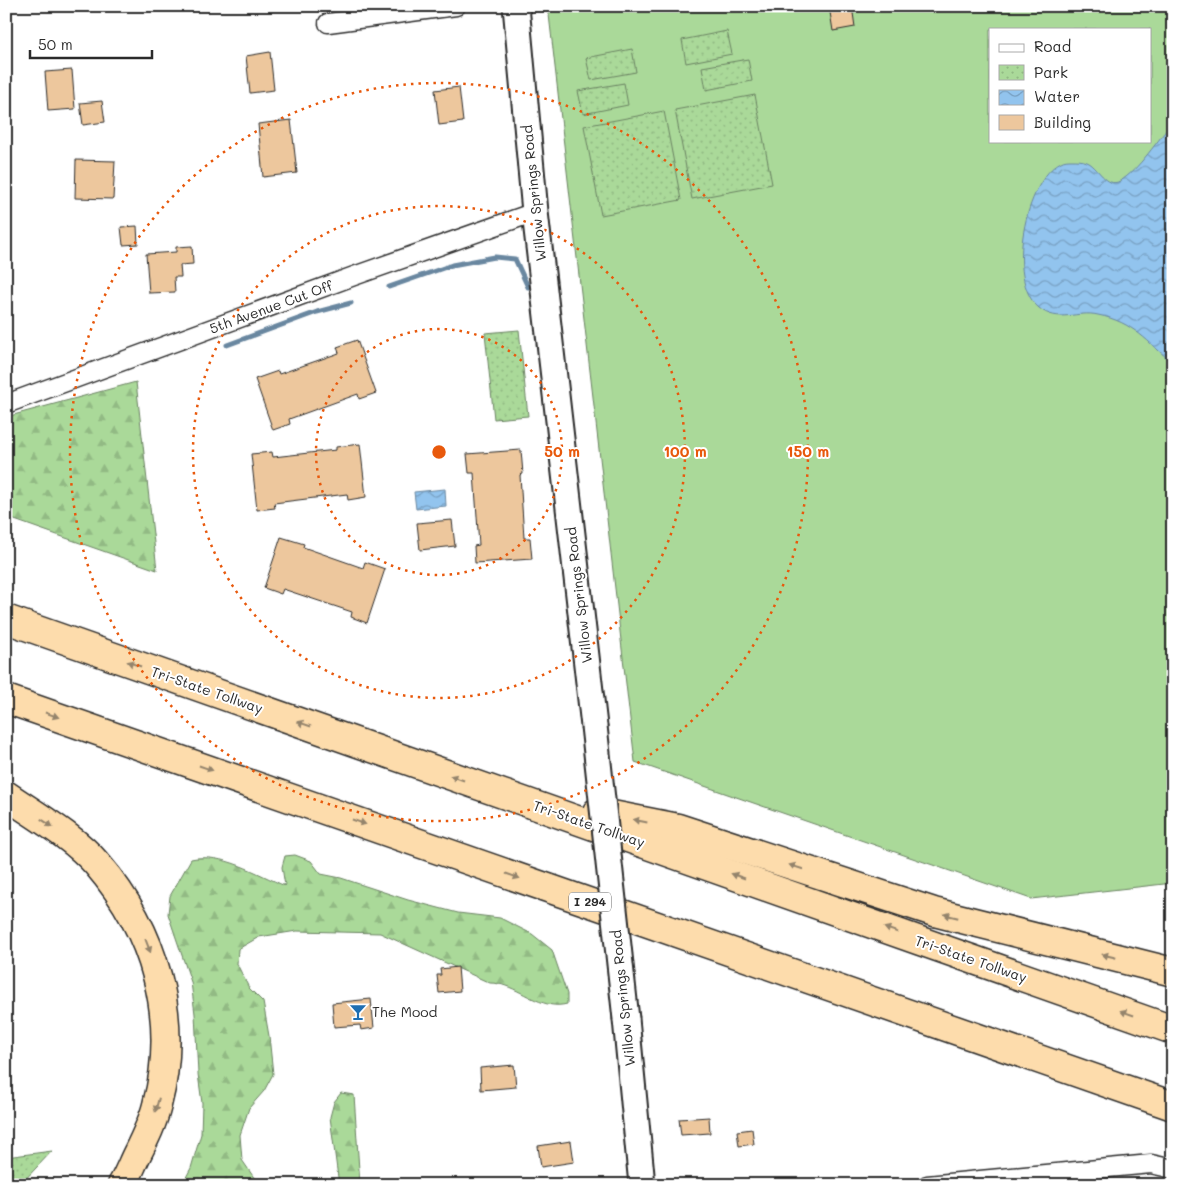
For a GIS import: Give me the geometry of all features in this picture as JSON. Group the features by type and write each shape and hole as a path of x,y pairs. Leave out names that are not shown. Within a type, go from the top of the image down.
{"highway":[{"name":"Tri-State Tollway","path":"6,619 1173,1030"},
{"name":"I 294","path":"6,699 1173,1106"},
{"path":"503,794 678,828 934,912 1173,972"},
{"path":"6,795 61,832 96,862 121,894 144,936 156,967 164,1011 166,1059 157,1106 145,1138 122,1185"}],"main road":[{"name":"Willow Springs Road","path":"516,6 535,212 594,726 642,1185"}],"street":[{"path":"328,24 456,6"},
{"name":"5th Avenue Cut Off","path":"6,404 354,276 535,212"},
{"path":"927,1185 1151,1164 1173,1169"}],"green space":[{"path":"548,6 1173,6 1173,883 1031,899 635,762"},
{"path":"727,31 732,54 686,63 682,40"},
{"path":"632,49 636,72 591,80 586,58"},
{"path":"748,59 752,81 706,90 702,67"},
{"path":"624,83 628,105 583,114 578,91"},
{"path":"755,95 772,184 692,199 675,110"},
{"path":"664,111 681,200 601,215 584,126"},
{"path":"519,330 528,416 494,419 485,333"},
{"path":"136,382 157,570 6,517 6,417"},
{"path":"295,855 311,861 321,874 341,878 408,900 458,913 500,918 532,934 552,950 567,994 567,1004 551,1005 543,1003 506,986 490,983 380,933 297,931 259,937 238,949 237,964 249,988 263,1002 269,1036 273,1074 264,1091 249,1108 240,1135 242,1160 257,1182 262,1185 182,1185 191,1168 201,1134 202,1103 191,982 168,914 170,896 191,859 203,858 227,861 285,886 282,867 285,856"},
{"path":"341,1093 354,1095 360,1185 339,1185 330,1117 334,1102"},
{"path":"52,1151 20,1185 6,1185 6,1157"}],"water":[{"path":"1173,122 1173,363 1139,334 1121,322 1090,314 1054,315 1046,313 1039,308 1029,294 1023,276 1022,254 1024,231 1029,209 1038,188 1048,172 1063,161 1080,160 1091,164 1106,180 1115,183 1120,181 1134,170"},
{"path":"445,489 446,506 416,509 414,492"}],"building":[{"path":"829,6 852,6 855,27 833,31"},
{"path":"270,52 274,90 250,93 246,56"},
{"path":"72,70 75,109 48,111 45,72"},
{"path":"459,87 463,122 439,125 435,90"},
{"path":"102,101 105,122 83,125 80,103"},
{"path":"291,120 297,173 263,177 258,124"},
{"path":"76,160 115,161 113,199 75,198"},
{"path":"137,226 138,244 123,245 121,227"},
{"path":"192,246 193,264 180,265 181,277 174,277 175,292 149,293 146,254 176,252 176,247"},
{"path":"357,340 376,393 359,399 358,394 289,419 290,424 273,430 255,379 278,371 279,374 339,353 337,347"},
{"path":"360,444 366,497 348,500 347,494 274,503 275,508 257,510 251,454 272,452 273,457 336,450 336,447"},
{"path":"521,450 523,474 520,475 524,538 530,538 532,559 475,563 474,546 479,545 474,473 469,473 467,454"},
{"path":"452,520 455,546 420,550 417,523"},
{"path":"281,537 304,544 303,547 363,568 365,562 385,569 367,623 351,617 352,612 283,589 281,594 264,588"},
{"path":"458,967 460,991 439,993 437,975 441,975 440,969"},
{"path":"371,999 374,1028 361,1030 360,1025 334,1027 332,1003"},
{"path":"514,1065 516,1087 481,1090 480,1068"},
{"path":"709,1117 710,1133 681,1135 679,1119"},
{"path":"752,1129 754,1144 739,1146 737,1131"},
{"path":"571,1141 574,1162 541,1167 538,1146"}],"waterway":[{"path":"389,287 452,265 495,257 515,259 528,287"},
{"path":"227,345 317,312 351,303"}],"place":[{"name":"The Mood","path":"358,1012"}]}
